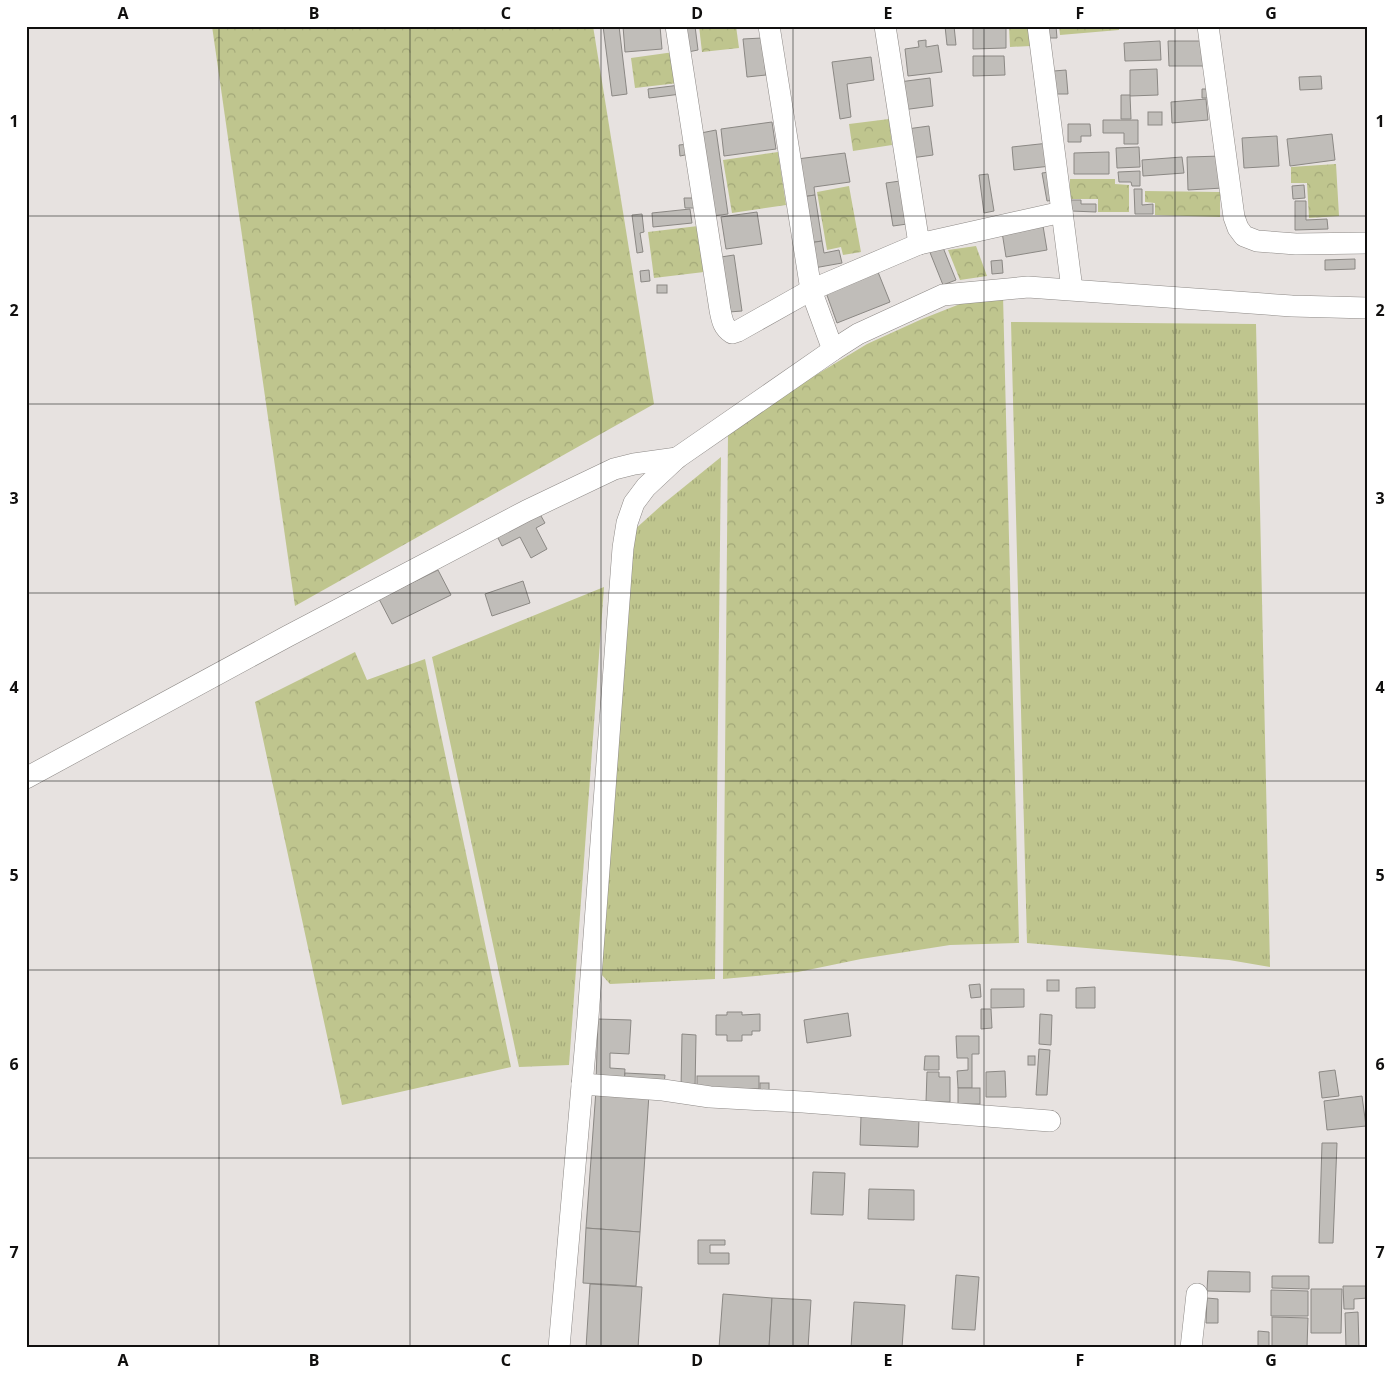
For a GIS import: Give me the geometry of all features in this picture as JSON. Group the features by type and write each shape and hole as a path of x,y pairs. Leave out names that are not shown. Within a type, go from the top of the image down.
{"lane":[{"path":"676,26 720,310 724,325 732,332 738,331 811,290 919,244 1062,212"},
{"path":"769,26 811,290 833,350"},
{"path":"885,26 919,244"},
{"path":"1038,26 1072,289"},
{"path":"1208,26 1234,217 1238,228 1244,236 1257,241 1296,244 1368,243"},
{"path":"560,1348 588,1017 623,548 627,523 634,503 646,487 677,458 833,350 858,334 943,295 1028,287 1292,306 1368,308"},
{"path":"26,778 288,636 526,511 614,469 677,458"},
{"path":"582,1084 663,1090 710,1097 802,1102 1050,1122"},
{"path":"1191,1348 1197,1294"}],"green space":[{"path":"212,26 593,26 654,404 295,606"},
{"path":"699,26 736,26 739,48 702,52"},
{"path":"1009,26 1031,26 1031,46 1010,47"},
{"path":"1059,26 1119,26 1119,30 1060,35"},
{"path":"674,52 678,83 635,88 631,58"},
{"path":"889,119 892,145 853,151 849,124"},
{"path":"778,152 786,205 732,213 723,160"},
{"path":"1336,164 1339,216 1309,218 1307,183 1291,183 1291,167"},
{"path":"1070,179 1115,179 1115,184 1129,185 1129,212 1098,212 1098,199 1070,199"},
{"path":"849,186 861,252 843,255 841,247 827,250 817,192"},
{"path":"1145,191 1220,192 1220,217 1155,215 1155,203 1145,202"},
{"path":"698,226 704,272 654,278 648,232"},
{"path":"976,246 987,276 960,280 948,250"},
{"path":"1003,295 1019,943 950,945 861,959 798,972 723,979 728,433 763,407 867,344 960,304"},
{"path":"1011,322 1256,324 1270,967 1229,960 1027,943"},
{"path":"721,457 715,979 610,984 601,974 633,531"},
{"path":"604,587 569,1065 519,1067 432,657"},
{"path":"355,652 367,680 425,659 511,1067 342,1105 255,702"}],"building":[{"path":"603,26 619,26 627,94 612,96"},
{"path":"623,26 660,26 662,49 625,52"},
{"path":"684,26 695,26 698,50 688,52"},
{"path":"945,26 954,26 956,45 947,45"},
{"path":"1006,26 1006,48 973,49 973,27"},
{"path":"1047,26 1056,26 1057,38 1048,38"},
{"path":"762,38 766,75 747,77 743,39"},
{"path":"926,40 926,47 938,45 942,72 908,76 905,49 919,47 918,41"},
{"path":"1160,41 1161,60 1125,61 1124,43"},
{"path":"1168,41 1203,41 1204,66 1169,66"},
{"path":"973,56 1004,56 1005,75 973,76"},
{"path":"871,57 874,80 847,84 851,117 840,119 832,62"},
{"path":"1157,69 1158,95 1130,96 1130,70"},
{"path":"1066,70 1068,94 1055,94 1054,71"},
{"path":"1321,76 1322,89 1300,90 1299,77"},
{"path":"930,78 933,106 902,110 899,82"},
{"path":"680,85 681,94 649,98 648,89"},
{"path":"1202,89 1209,89 1210,98 1202,98"},
{"path":"1121,95 1130,95 1131,119 1121,119"},
{"path":"1206,99 1208,120 1172,123 1171,102"},
{"path":"1148,112 1162,112 1162,125 1148,125"},
{"path":"1103,120 1138,120 1138,144 1124,144 1124,133 1103,133"},
{"path":"772,122 776,149 724,156 721,129"},
{"path":"1068,124 1090,124 1091,136 1081,136 1081,142 1068,142"},
{"path":"929,126 933,155 911,158 907,129"},
{"path":"716,130 728,214 713,216 701,133"},
{"path":"1332,134 1335,160 1290,166 1287,139"},
{"path":"1277,136 1279,166 1244,168 1242,138"},
{"path":"1049,143 1051,166 1014,170 1012,147"},
{"path":"689,144 690,154 680,156 679,145"},
{"path":"1139,147 1140,167 1117,168 1116,148"},
{"path":"1109,152 1109,174 1074,174 1074,153"},
{"path":"845,153 850,182 814,187 815,195 802,197 797,159"},
{"path":"1222,156 1223,188 1188,190 1187,157"},
{"path":"1182,157 1184,173 1143,176 1142,160"},
{"path":"1140,171 1140,186 1132,186 1131,182 1119,182 1118,172"},
{"path":"1050,172 1055,200 1047,201 1042,173"},
{"path":"988,174 994,211 984,213 979,175"},
{"path":"900,181 907,224 893,226 886,183"},
{"path":"1304,185 1305,198 1293,199 1292,186"},
{"path":"1134,189 1142,189 1142,205 1153,204 1153,214 1135,214"},
{"path":"815,195 822,241 809,243 802,197"},
{"path":"684,198 697,198 698,208 685,208"},
{"path":"1071,200 1081,200 1081,204 1096,204 1096,212 1071,211"},
{"path":"1295,201 1306,201 1306,220 1327,219 1328,229 1295,230"},
{"path":"690,209 692,223 653,227 652,213"},
{"path":"757,212 762,244 726,249 721,217"},
{"path":"642,214 644,232 640,233 643,252 637,253 632,215"},
{"path":"1043,226 1047,250 1006,257 1002,232"},
{"path":"822,241 824,253 839,250 842,263 814,268 809,243"},
{"path":"942,245 956,280 943,285 929,250"},
{"path":"734,255 742,311 729,312 721,257"},
{"path":"1355,259 1355,269 1325,270 1325,260"},
{"path":"1002,260 1003,273 992,274 991,261"},
{"path":"876,267 890,302 837,323 824,287"},
{"path":"649,270 650,281 641,282 640,271"},
{"path":"657,285 667,285 667,293 657,293"},
{"path":"537,509 545,523 536,528 547,549 531,558 520,537 502,546 495,532"},
{"path":"438,570 451,595 392,624 379,599"},
{"path":"523,581 530,603 492,616 485,594"},
{"path":"1047,980 1059,980 1059,991 1047,991"},
{"path":"980,984 981,997 971,998 969,985"},
{"path":"1095,987 1095,1008 1076,1008 1076,988"},
{"path":"991,989 1024,989 1024,1007 991,1008"},
{"path":"981,1009 991,1009 992,1028 981,1029"},
{"path":"727,1012 742,1012 742,1015 760,1014 760,1031 752,1031 752,1035 742,1035 742,1041 727,1041 727,1035 716,1035 716,1015 727,1015"},
{"path":"848,1013 851,1036 807,1043 804,1020"},
{"path":"1040,1014 1052,1015 1051,1045 1039,1044"},
{"path":"598,1019 631,1020 629,1054 610,1053 610,1068 625,1069 624,1083 596,1082"},
{"path":"682,1034 696,1035 695,1089 681,1089"},
{"path":"956,1036 979,1036 979,1054 972,1054 972,1088 958,1088 957,1071 968,1070 968,1058 957,1058"},
{"path":"1039,1049 1050,1050 1047,1095 1036,1095"},
{"path":"925,1056 939,1056 939,1070 924,1070"},
{"path":"1028,1056 1035,1056 1035,1065 1028,1065"},
{"path":"1335,1070 1339,1096 1322,1098 1319,1072"},
{"path":"1005,1071 1006,1097 986,1097 986,1072"},
{"path":"927,1072 939,1072 939,1077 950,1077 950,1102 926,1102"},
{"path":"625,1073 665,1075 664,1085 624,1083"},
{"path":"697,1076 759,1076 759,1089 697,1089"},
{"path":"760,1083 769,1083 769,1093 760,1093"},
{"path":"958,1088 980,1088 980,1104 958,1104"},
{"path":"596,1090 649,1094 640,1232 586,1228"},
{"path":"1362,1096 1366,1126 1327,1130 1324,1101"},
{"path":"861,1116 919,1119 918,1147 860,1145"},
{"path":"1322,1143 1337,1143 1333,1243 1319,1243"},
{"path":"813,1172 845,1173 843,1215 811,1214"},
{"path":"869,1189 914,1190 914,1220 868,1219"},
{"path":"586,1228 640,1232 636,1286 583,1283"},
{"path":"698,1240 725,1240 725,1245 710,1245 710,1253 729,1253 729,1264 698,1264"},
{"path":"1208,1271 1250,1272 1250,1292 1207,1291"},
{"path":"956,1275 979,1277 975,1330 952,1329"},
{"path":"1272,1276 1309,1276 1309,1289 1272,1288"},
{"path":"590,1284 642,1287 638,1348 586,1348"},
{"path":"1343,1286 1368,1286 1368,1298 1354,1299 1354,1309 1344,1309"},
{"path":"1311,1289 1342,1289 1341,1333 1311,1333"},
{"path":"1271,1290 1308,1291 1308,1316 1271,1316"},
{"path":"723,1294 772,1298 769,1348 719,1348"},
{"path":"772,1298 811,1300 808,1348 769,1348"},
{"path":"1207,1298 1218,1299 1218,1323 1206,1323"},
{"path":"854,1302 905,1305 902,1348 851,1348"},
{"path":"1358,1312 1359,1348 1346,1348 1345,1313"},
{"path":"1272,1317 1308,1318 1307,1347 1272,1346"},
{"path":"1258,1331 1269,1332 1269,1348 1258,1348"}]}
